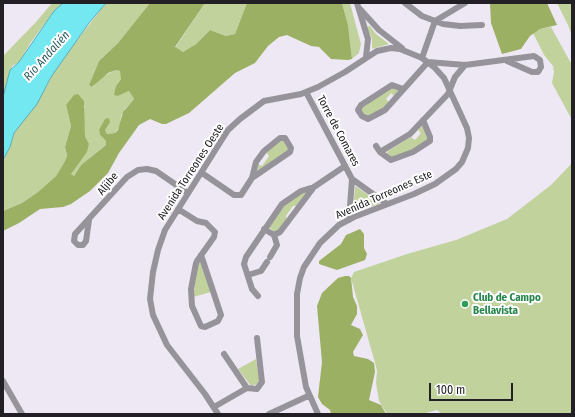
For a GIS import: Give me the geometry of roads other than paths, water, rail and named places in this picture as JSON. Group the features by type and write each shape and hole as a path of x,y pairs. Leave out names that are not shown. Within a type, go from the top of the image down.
{"street":[{"path":"405,3 416,12 435,21 460,26 482,25"},
{"path":"422,58 435,21 466,3"},
{"path":"359,6 379,30 404,50"},
{"path":"359,6 368,38 366,57"},
{"name":"Avenida Torreones Oeste","path":"218,414 167,345 158,328 152,310 151,288 156,257 166,230 228,130 240,119 269,99 306,92 345,72 366,57 381,49 392,48 404,50 422,58 440,73 450,89"},
{"path":"403,89 392,86 361,105 358,110 362,116 368,119 385,110 428,62 464,66 534,56 540,60 541,67 538,72 532,72 507,60"},
{"path":"380,152 405,139 445,97 455,77 464,66"},
{"name":"Avenida Torreones Este","path":"318,414 308,396 301,369 297,336 296,312 299,282 304,267 320,244 334,229 349,220 435,184 453,172 462,162 468,148 468,134 450,89"},
{"name":"Torre de Comares","path":"306,92 352,179 387,204"},
{"path":"376,146 388,159 393,160 408,155 428,144 430,137 423,120"},
{"path":"202,173 238,196 242,194 252,178 256,162 264,151 280,138 285,138 290,148 290,152 252,178"},
{"path":"258,296 253,291 245,259 264,229 282,204 304,190 314,187 345,166"},
{"name":"Aljibe","path":"89,220 127,177 138,170 146,169 156,171 188,193"},
{"name":"Torre de Comares","path":"349,220 352,179"},
{"path":"274,235 282,230 314,187"},
{"path":"178,209 197,221 206,223 215,230 215,235 201,255 195,266 190,294 200,324 205,328 220,319 221,315 201,255"},
{"path":"248,275 260,271 277,246 274,235 264,229"},
{"path":"214,407 247,388 256,390 262,382 257,338"},
{"path":"224,354 247,388"},
{"path":"3,381 22,414"},
{"path":"270,414 308,396"}],"water":[{"name":"Río Andalién","path":"63,3 106,3 89,23 51,77 37,104 14,133 10,147 3,160 3,97 10,70 19,62 54,11"}],"place":[{"name":"Club de Campo Bellavista","path":"465,304"}]}
